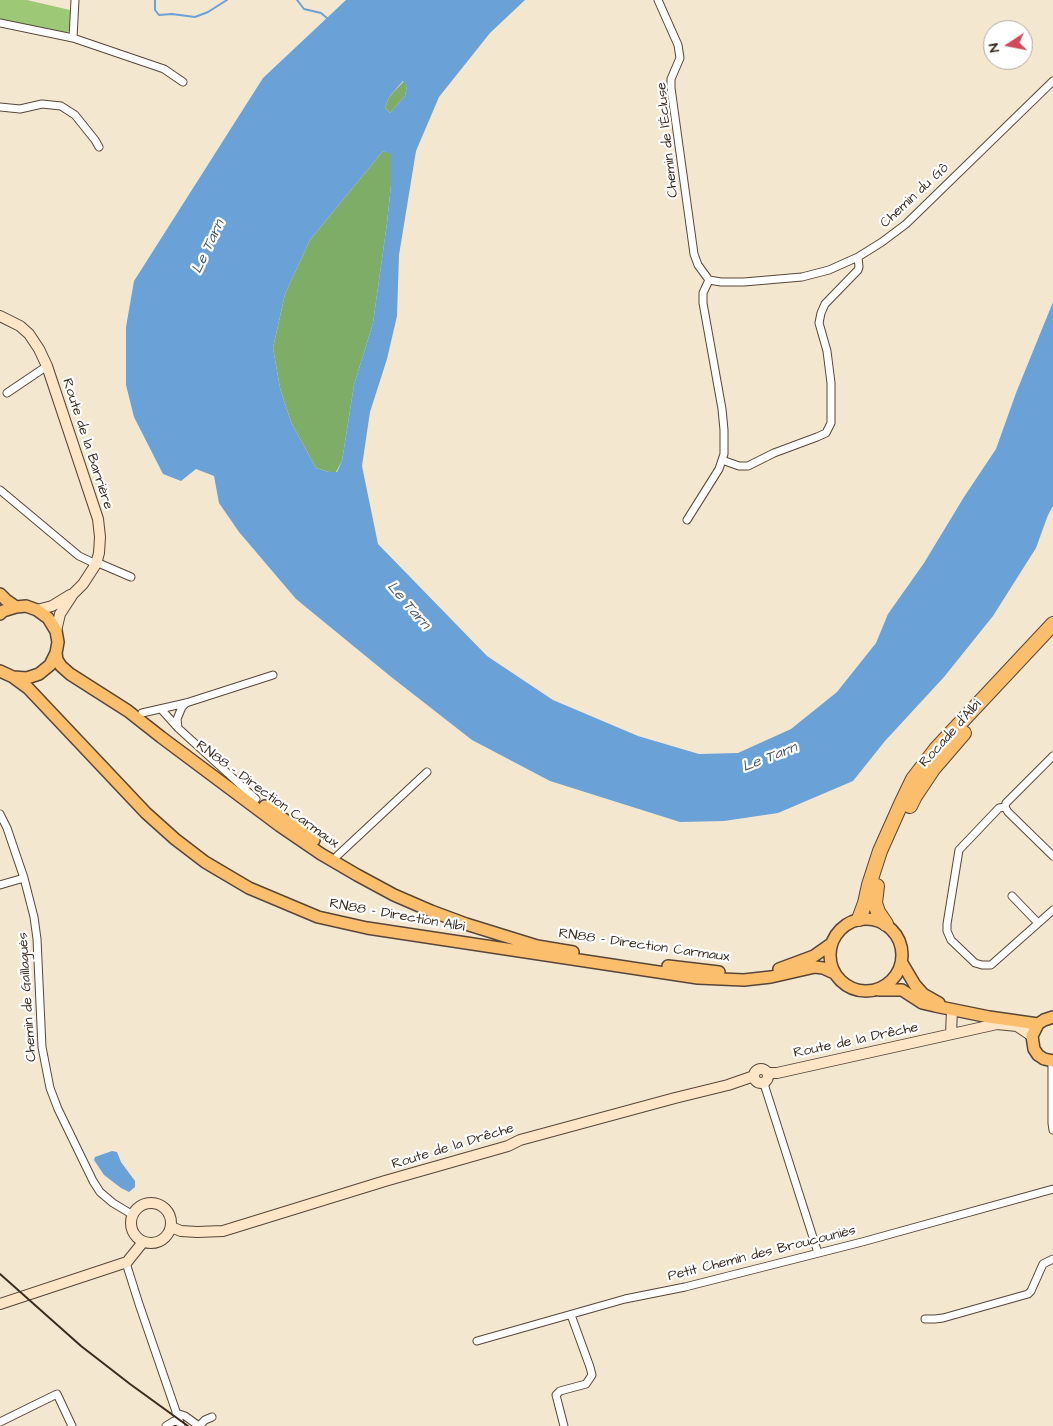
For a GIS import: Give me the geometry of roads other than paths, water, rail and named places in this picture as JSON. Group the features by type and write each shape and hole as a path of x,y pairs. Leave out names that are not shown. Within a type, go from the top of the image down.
{"highway":[{"name":"Rocade d'Albi","path":"858,919 865,903 880,851 913,779 936,749 1053,624"},
{"name":"Rocade d'Albi","path":"886,924 878,912 875,903 875,893 878,881 914,796 933,768 952,746 1053,638"}],"main road":[{"path":"0,594 16,607"},
{"path":"0,614 3,611 26,606 37,610 48,618 56,631 58,642 56,653 50,665 39,674 27,678 13,677"},
{"name":"RN88 - Direction Carmaux","path":"56,653 57,660 61,666 128,711 280,826 321,854 357,875 394,895 431,911 537,946 680,968 741,975 758,974 790,965 814,956 831,944"},
{"name":"RN88 - Direction Albi","path":"0,671 13,677 28,688 146,812 175,839 205,862 257,892 318,917 353,925 468,944 698,978 744,980 771,977 814,967 823,968 834,973"},
{"path":"78,678 108,691 132,705 256,799 353,866 421,900 563,950"},
{"path":"877,990 886,986 898,972 902,963 900,941 886,924 868,918 858,919 840,929 831,944 830,958 834,973 840,981 852,989 867,992 902,990 922,1003 989,1017 1038,1024"},
{"path":"902,963 915,986 923,994 952,1010"},
{"path":"1052,1062 1038,1055 1034,1048 1032,1036 1038,1024 1053,1017"}],"street":[{"path":"73,38 75,0"},
{"name":"Chemin de l'Écluse","path":"658,0 680,52 680,58 671,79 671,84 694,254 698,265 709,280"},
{"path":"0,23 73,38 164,69 183,82"},
{"name":"Chemin du Gô","path":"709,280 744,282 802,277 829,270 858,257 906,224 1053,81"},
{"path":"0,107 20,109 42,104 61,106 75,114 99,148"},
{"path":"722,460 744,467 748,466 774,453 826,433 831,422 831,383 827,350 819,318 825,304 858,270 858,257"},
{"path":"687,520 719,470 724,454 722,409 703,303 703,293 709,280"},
{"name":"Route de la Barrière","path":"0,316 20,326 29,334 39,349 47,366 98,519 100,537 96,563 60,614 56,631"},
{"path":"7,393 47,366"},
{"path":"0,490 79,556 131,577"},
{"name":"Route de la Barrière","path":"37,610 52,606 74,594"},
{"path":"142,713 186,703 273,675"},
{"path":"178,728 177,719 182,706 186,703"},
{"path":"161,709 178,728 256,799"},
{"path":"1053,756 959,850 947,931 951,940 975,963 991,965 1053,910"},
{"path":"337,856 427,772"},
{"path":"1004,807 1053,856"},
{"name":"Chemin de Gaillaguès","path":"0,814 7,828 24,878 34,917 37,938 42,1047 50,1088 93,1182 100,1192 113,1204 133,1215"},
{"path":"0,885 24,878"},
{"path":"1012,896 1038,923"},
{"path":"951,1034 952,1010"},
{"name":"Route de la Drêche","path":"171,1228 197,1232 223,1231 385,1181 508,1146 520,1140 675,1098 951,1034 997,1024 1017,1026 1032,1036"},
{"path":"1052,1062 1053,1130"},
{"path":"760,1078 818,1253"},
{"name":"Petit Chemin des Broucouniès","path":"477,1341 625,1300 685,1287 818,1253 1053,1189"},
{"path":"144,1204 159,1204 170,1215 171,1228 168,1235 162,1240 155,1243 143,1242 132,1230 131,1223 137,1209 144,1204"},
{"path":"0,1304 127,1262 143,1242"},
{"path":"925,1318 935,1320 1028,1294 1032,1291 1043,1264 1053,1259"},
{"path":"127,1262 134,1289 180,1424"},
{"path":"564,1426 556,1395 560,1391 586,1384 592,1376 572,1315"},
{"path":"0,1422 56,1394 72,1426"},
{"path":"176,1412 199,1426 205,1420 212,1417"},
{"path":"166,1426 174,1422 180,1424"}],"water":[{"name":"Le Tarn","path":"346,0 525,0 490,33 439,97 416,151 399,255 397,316 387,359 370,412 362,466 378,544 487,656 553,700 638,736 699,754 738,753 791,729 837,692 876,643 888,614 924,563 996,449 1016,393 1053,302 1053,506 1036,548 993,616 944,677 885,741 853,781 778,813 724,821 680,822 550,781 472,740 296,599 239,532 219,503 214,476 196,469 181,481 163,474 134,417 126,385 126,327 134,281 263,78","holes":["403,81 407,86 405,96 390,113 385,108 389,97","383,151 391,154 391,185 373,323 354,385 342,461 337,472 329,472 316,468 291,422 280,388 273,348 285,294 310,240"]},
{"path":"112,1151 117,1152 121,1162 135,1181 135,1187 129,1192 104,1175 94,1160 95,1157"}],"waterway":[{"path":"155,0 155,10 159,15 172,14 195,17 208,12 227,0"},
{"path":"297,0 304,9 321,13 328,19"}],"railway":[{"path":"0,1274 81,1346 188,1426"}]}
